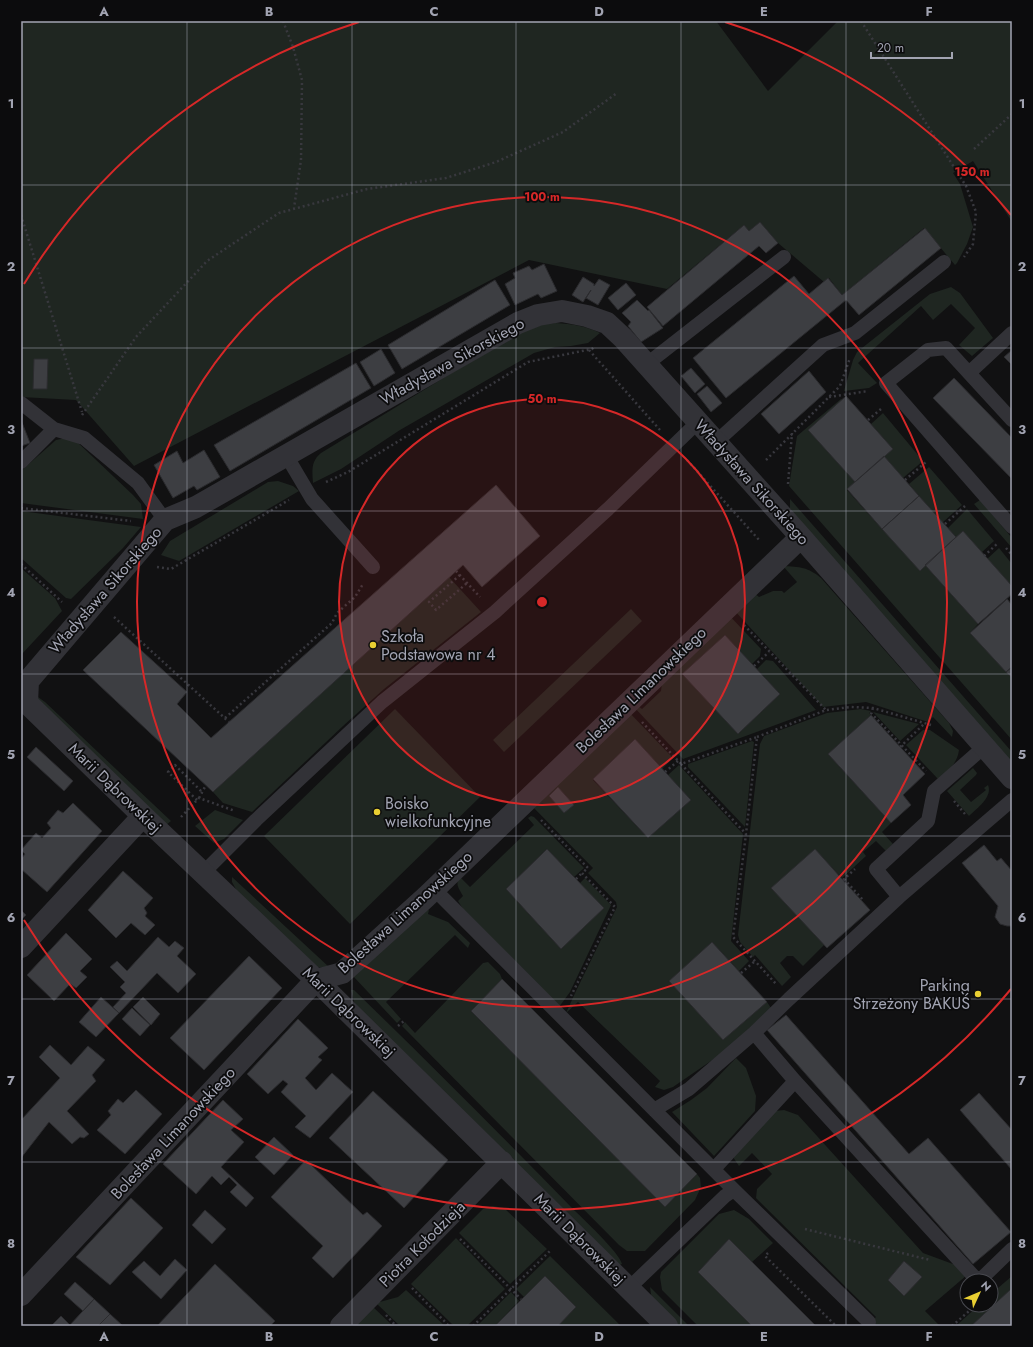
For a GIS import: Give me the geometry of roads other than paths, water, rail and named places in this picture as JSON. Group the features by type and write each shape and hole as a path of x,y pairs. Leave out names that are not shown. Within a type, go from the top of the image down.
{"street":[{"name":"Władysława Sikorskiego","path":"27,703 28,681 162,524 518,323 538,315 562,311 587,316 607,323 623,338 801,537 1012,778"},
{"name":"Bolesława Limanowskiego","path":"21,1295 316,980 342,973 434,889 801,537"},
{"name":"Marii Dąbrowskiej","path":"27,703 143,816 316,980 667,1326"},
{"path":"21,947 143,816"},
{"name":"Piotra Kołodzieja","path":"341,1326 502,1162"}],"lane":[{"path":"647,364 784,257"},
{"path":"716,442 823,345 855,333 944,262"},
{"path":"969,373 1012,333"},
{"path":"1012,420 946,348 928,350 886,383 1012,527"},
{"path":"21,403 54,428 84,438 138,483 162,524"},
{"path":"204,873 256,820 382,702 495,612 608,510 698,422"},
{"path":"21,462 54,428"},
{"path":"286,455 312,499 373,567"},
{"path":"899,897 876,869 928,821 934,791 984,747"},
{"path":"654,1110 689,1090 754,1033 899,897 1012,800"},
{"path":"434,889 734,1190 869,1322"},
{"path":"754,1033 795,1081 970,1273"},
{"path":"714,1169 795,1081"},
{"path":"629,1288 725,1196 734,1190"},
{"path":"986,1273 1012,1249"}],"place":[{"name":"Szkoła Podstawowa nr 4","path":"373,645"},
{"name":"Boisko wielkofunkcyjne","path":"377,812"},
{"name":"Parking Strzeżony BAKUŚ","path":"978,994"}]}
